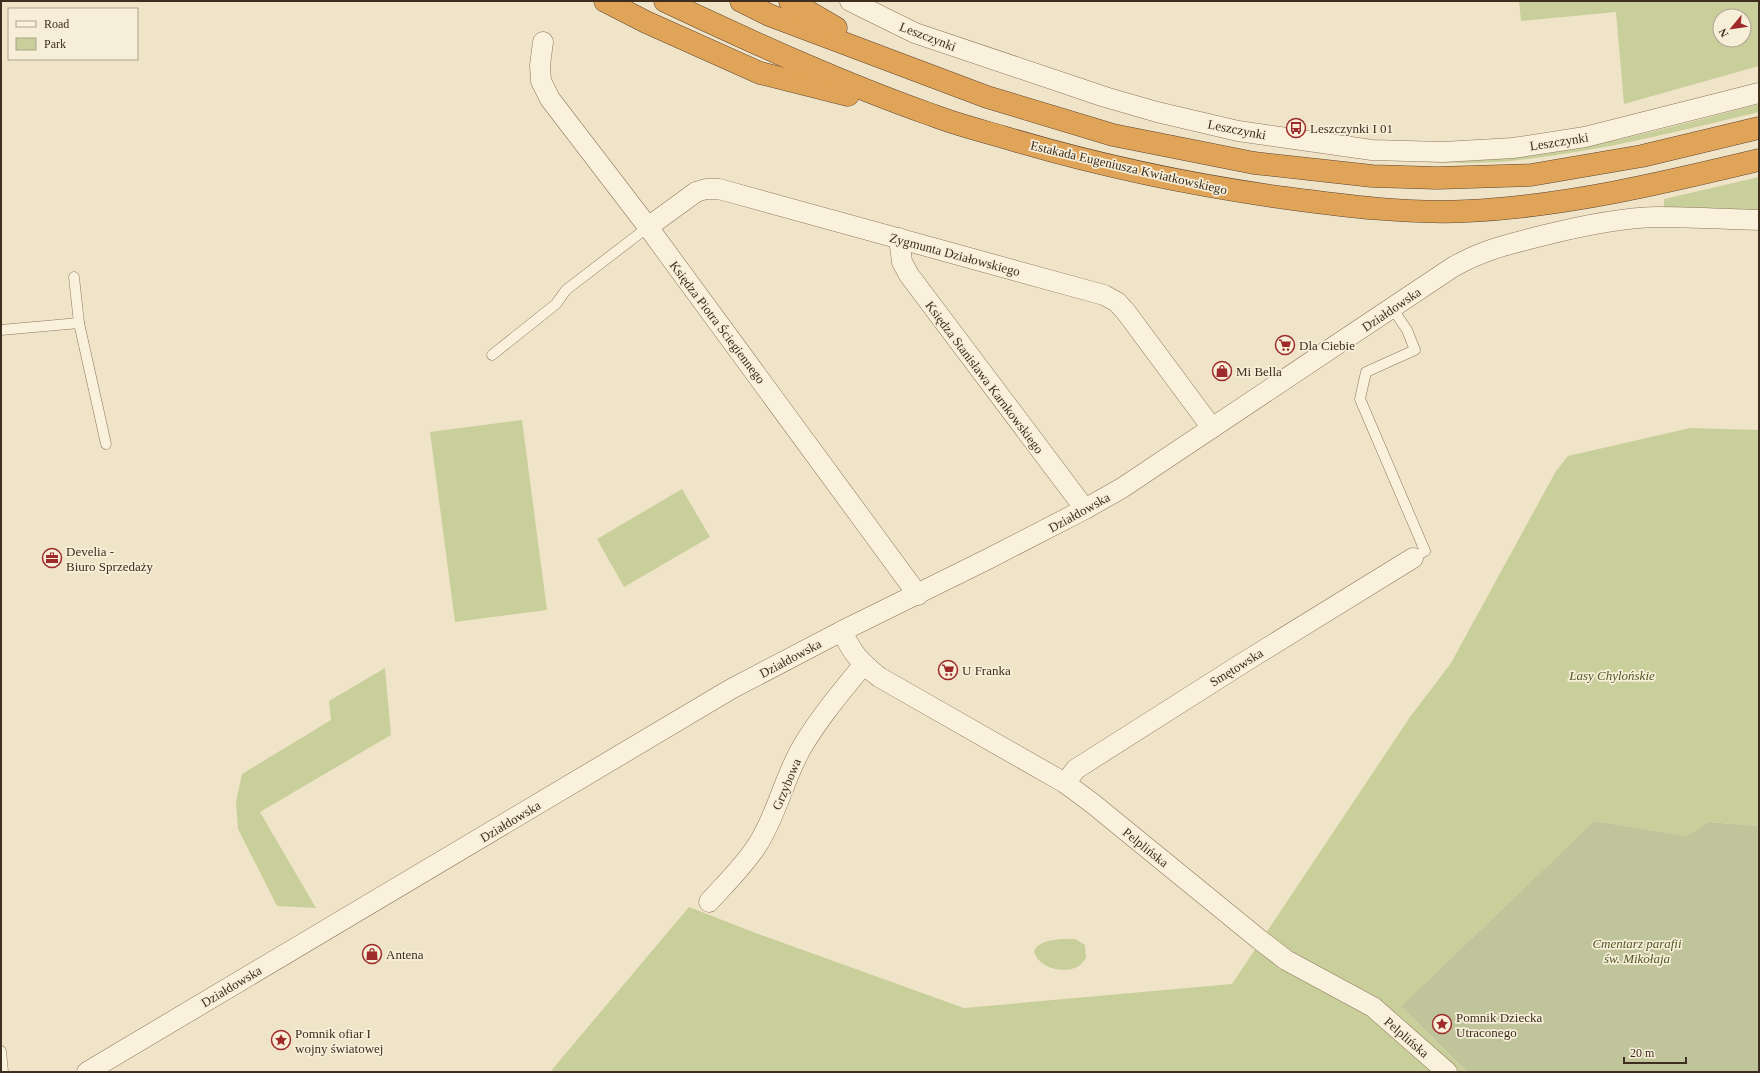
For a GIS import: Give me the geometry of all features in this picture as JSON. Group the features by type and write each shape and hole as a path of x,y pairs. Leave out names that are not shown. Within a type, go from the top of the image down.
{"highway":[{"path":"605,1 646,22 760,73 933,116"},
{"name":"Estakada Eugeniusza Kwiatkowskiego","path":"665,1 776,54 933,116 1064,155 1190,184 1299,200 1381,209 1465,211 1531,207 1578,200 1656,185 1759,160"},
{"path":"741,1 769,15 987,97 1113,135 1254,163 1372,176 1438,178 1531,175 1642,156 1759,128"},
{"path":"790,1 886,58"}],"street":[{"name":"Leszczynki","path":"850,1 915,33 1105,97 1157,112 1238,131 1372,150 1443,152 1513,148 1585,137 1759,94"},
{"name":"Księdza Piotra Ściegiennego","path":"542,42 540,64 541,81 550,99 648,227 918,595"},
{"name":"Zygmunta Działowskiego","path":"648,227 696,192 706,189 719,190 1104,295 1117,302 1131,318 1212,428"},
{"name":"Działdowska","path":"96,1070 730,689 842,631 918,595 1085,509 1122,488 1453,267 1475,255 1493,248 1576,227 1647,218 1759,220"},
{"name":"Księdza Stanisława Karnkowskiego","path":"899,238 902,262 909,275 1085,509"},
{"name":"Smętowska","path":"1065,783 1076,769 1239,665 1413,558"},
{"name":"Pelplińska","path":"842,631 851,650 879,677 1065,783 1092,803 1286,960 1373,1007 1447,1072"},
{"name":"Grzybowa","path":"709,902 758,845 802,748 821,718 864,664"}],"lane":[{"path":"492,355 556,304 566,290 648,227"},
{"path":"74,277 79,323 106,444"},
{"path":"1392,308 1407,330 1415,350 1366,372 1360,399 1426,551 1413,558"},
{"path":"1,330 79,323"},
{"path":"1,1051 3,1072"}],"green space":[{"path":"1519,1 1759,1 1759,66 1624,104 1616,12 1521,21"},
{"path":"1759,104 1759,112 1610,146 1520,160 1457,163 1419,162 1478,160 1537,155 1593,145"},
{"path":"1759,177 1759,211 1664,207 1664,199"},
{"path":"522,420 547,610 455,622 430,432"},
{"name":"Lasy Chylońskie","path":"1690,428 1759,430 1759,826 1708,822 1687,836 1594,821 1401,1006 1467,1072 550,1072 689,907 753,932 964,1008 1232,984 1410,717 1451,663 1556,471 1568,456"},
{"path":"682,489 710,537 624,587 597,539"},
{"path":"385,668 391,735 260,812 316,908 277,906 238,829 236,802 242,774 331,720 329,701"},
{"name":"Cmentarz parafii św. Mikołaja","path":"1594,821 1687,836 1708,822 1759,826 1759,1072 1467,1072 1401,1006"},
{"path":"1060,939 1075,939 1085,945 1086,958 1080,966 1065,970 1052,968 1040,962 1036,957 1034,951 1039,945 1045,942"}],"place":[{"name":"Leszczynki I 01","path":"1296,128"},
{"name":"Dla Ciebie","path":"1285,345"},
{"name":"Mi Bella","path":"1222,371"},
{"name":"Develia - Biuro Sprzedaży","path":"52,558"},
{"name":"U Franka","path":"948,670"},
{"name":"Antena","path":"372,954"},
{"name":"Pomnik Dziecka Utraconego","path":"1442,1024"},
{"name":"Pomnik ofiar I wojny światowej","path":"281,1040"}]}
